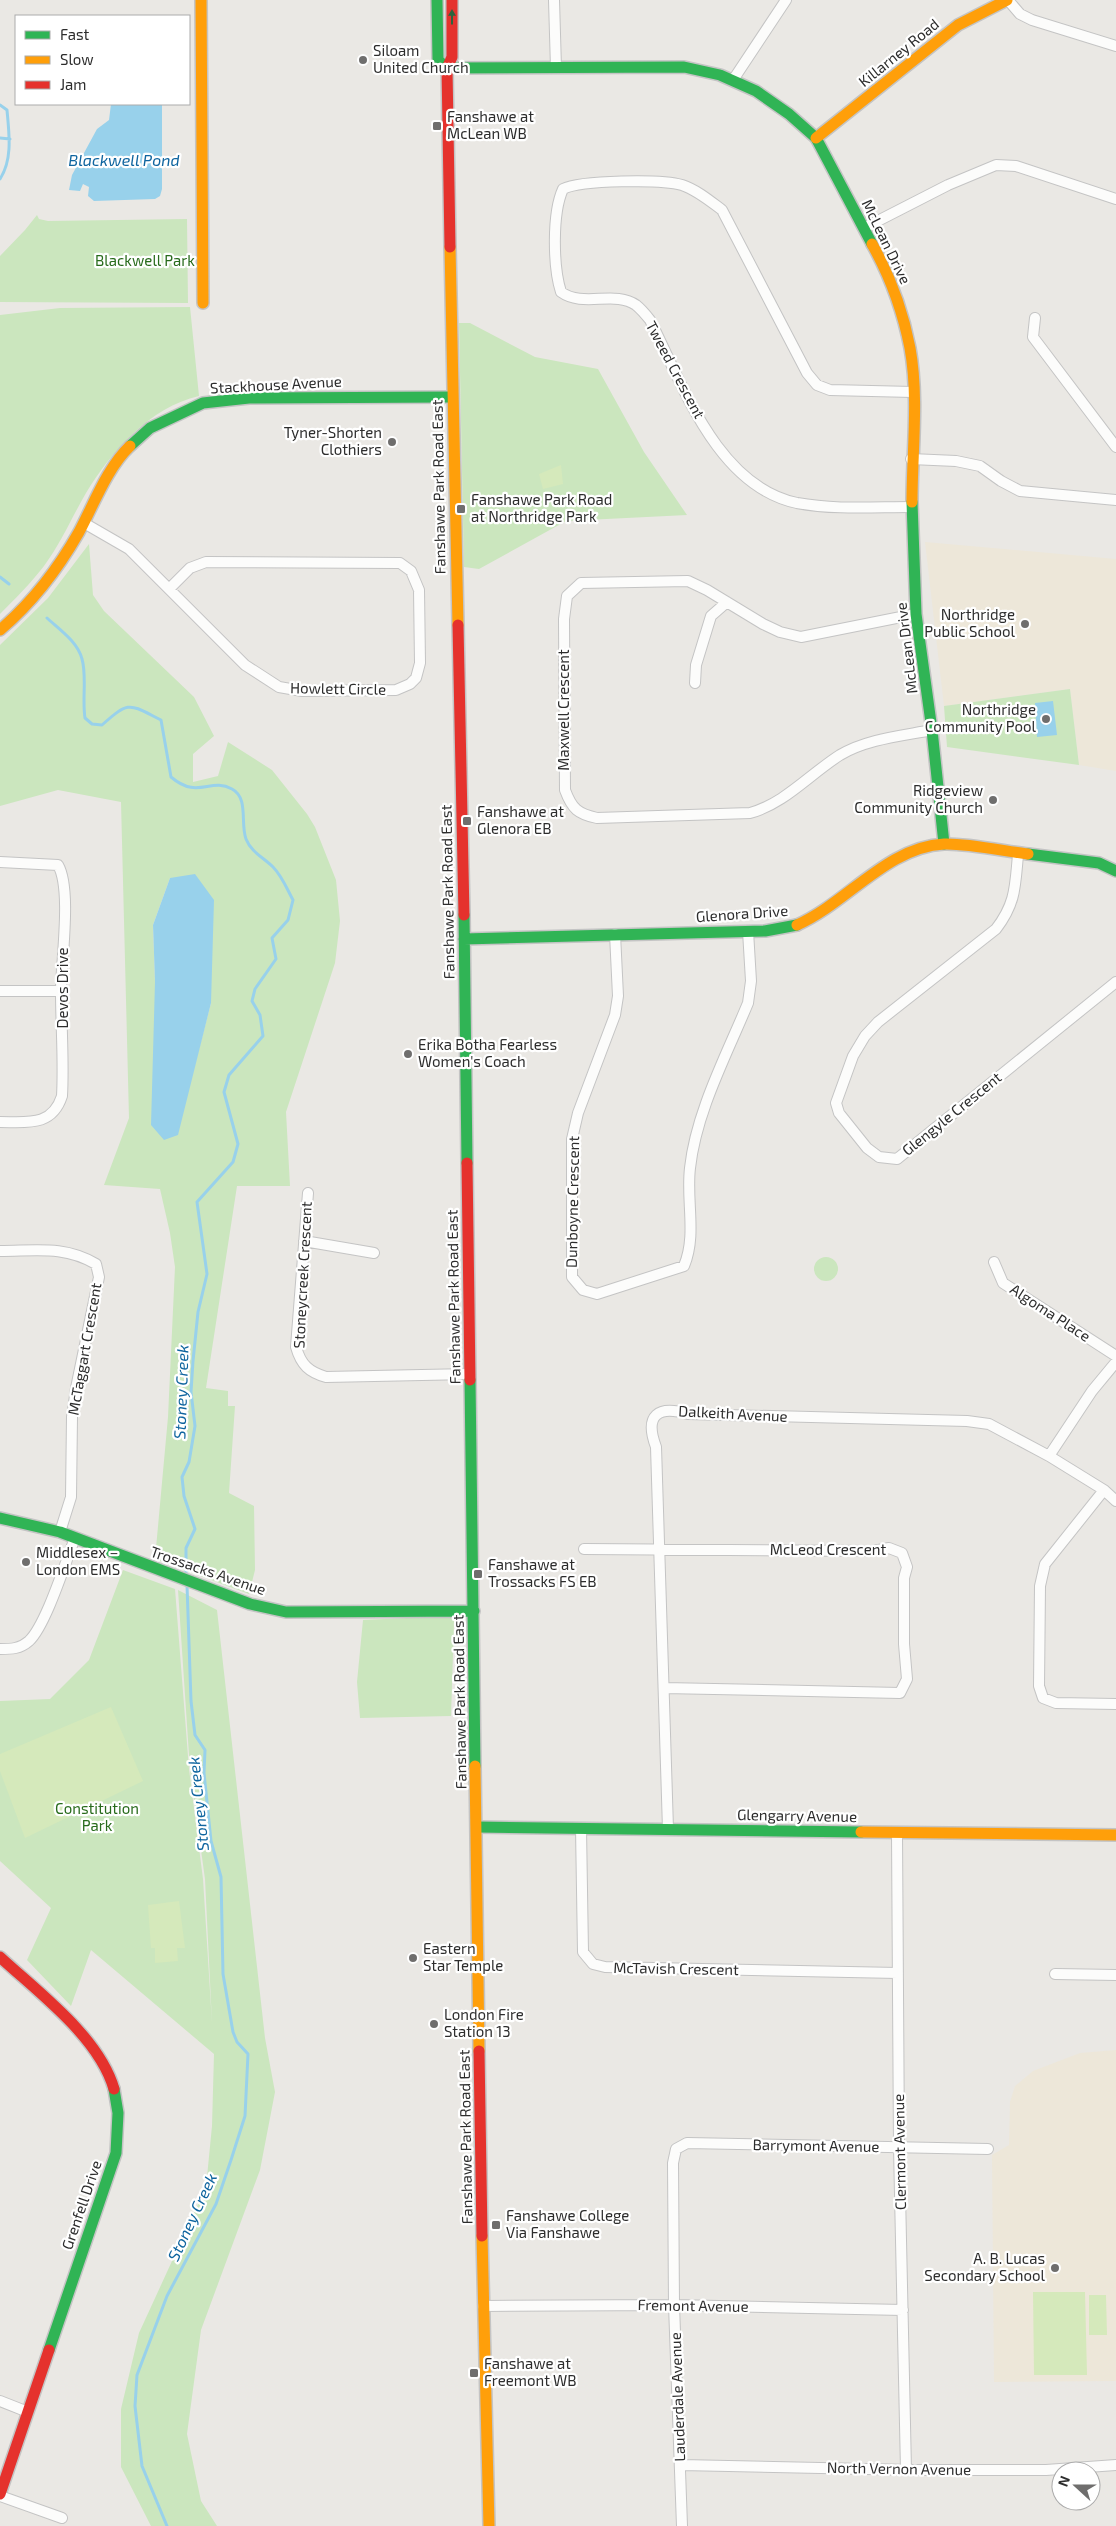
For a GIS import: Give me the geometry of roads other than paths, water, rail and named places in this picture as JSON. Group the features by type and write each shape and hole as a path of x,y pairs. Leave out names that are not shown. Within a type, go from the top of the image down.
{"street":[{"path":"201,0 203,303"},
{"name":"Fanshawe Park Road East","path":"437,0 438,60 447,68"},
{"name":"Fanshawe Park Road East","path":"452,0 452,57 447,68 464,939 483,2306 489,2526"},
{"path":"554,0 556,68"},
{"path":"733,80 786,0"},
{"path":"1007,0 1020,14 1032,20 1116,46"},
{"name":"Killarney Road","path":"816,138 958,25 1007,0"},
{"name":"McLean Drive","path":"447,68 684,67 720,74 763,95 789,114 816,138 883,264 902,314 910,350 913,392 911,459 916,614 932,730 944,844"},
{"path":"864,228 948,185 996,165 1016,166 1116,199"},
{"name":"Tweed Crescent","path":"912,507 827,508 795,502 767,493 728,461 711,439 650,320 636,305 620,300 576,299 561,292 557,278 557,208 563,189 578,184 661,182 682,186 702,195 722,210 807,373 817,385 830,390 913,392"},
{"path":"1035,318 1033,337 1116,447"},
{"name":"Stackhouse Avenue","path":"0,630 13,619 49,580 84,523 102,487 125,451 138,437 182,411 204,403 249,398 452,397"},
{"path":"911,459 956,461 980,466 1001,482 1020,491 1116,500"},
{"name":"Howlett Circle","path":"84,523 129,549 169,589 245,665 278,687 302,691 396,690 410,684 419,671 419,590 411,571 400,563 206,562 190,568 169,589"},
{"name":"Maxwell Crescent","path":"916,614 801,637 772,628 688,581 581,583 567,596 564,619 565,790 569,803 581,814 597,818 750,813 766,808 841,755 862,744 932,730"},
{"path":"695,683 696,666 711,616 728,602"},
{"name":"Glenora Drive","path":"464,939 748,931 795,926 817,916 891,862 917,850 944,844 1018,855 1099,863 1116,871"},
{"name":"Glengyle Crescent","path":"1018,855 1015,889 1009,912 996,929 878,1022 864,1036 853,1056 836,1103 839,1113 867,1148 879,1158 897,1159 1116,982"},
{"name":"Devos Drive","path":"0,862 55,863 61,870 64,900 61,991 62,1085 58,1106 50,1116 37,1122 0,1122"},
{"name":"Dunboyne Crescent","path":"615,934 618,996 614,1015 578,1113 572,1139 572,1277 583,1290 597,1294 684,1266 690,1253 690,1169 698,1126 748,1003 751,981 748,931"},
{"path":"0,991 61,991"},
{"name":"Stoneycreek Crescent","path":"308,1193 296,1348 300,1361 313,1373 326,1377 470,1374"},
{"path":"304,1242 374,1253"},
{"name":"McTaggart Crescent","path":"0,1251 64,1250 82,1256 96,1264 99,1277 76,1388 72,1417 70,1497 60,1532"},
{"name":"Algoma Place","path":"994,1262 1003,1282 1116,1356"},
{"path":"1049,1456 1092,1391 1116,1362"},
{"name":"Dalkeith Avenue","path":"668,1829 656,1447 650,1431 653,1420 663,1411 674,1410 688,1414 989,1424 1049,1456 1104,1490 1116,1501"},
{"path":"1104,1490 1045,1564 1040,1586 1039,1686 1043,1698 1056,1703 1116,1704"},
{"name":"Trossacks Avenue","path":"0,1518 60,1532 250,1604 286,1612 474,1611"},
{"path":"0,1650 17,1649 28,1642 39,1628 75,1538"},
{"name":"McLeod Crescent","path":"584,1549 873,1551 889,1548 902,1553 907,1567 904,1588 907,1679 900,1693 664,1688"},
{"name":"Glengarry Avenue","path":"477,1827 1116,1835"},
{"name":"McTavish Crescent","path":"581,1828 583,1952 593,1964 606,1967 898,1973"},
{"name":"Clermont Avenue","path":"896,1833 899,2148 906,2470"},
{"name":"Grenfell Drive","path":"0,1957 91,2045 105,2068 117,2098 119,2124 116,2153 0,2495"},
{"path":"1055,1974 1116,1975"},
{"name":"Barrymont Avenue","path":"676,2149 687,2143 988,2149"},
{"name":"Lauderdale Avenue","path":"676,2149 673,2163 674,2305 682,2526"},
{"name":"Fremont Avenue","path":"483,2306 674,2305 903,2310"},
{"path":"0,2401 28,2412"},
{"name":"North Vernon Avenue","path":"681,2464 906,2470 1046,2470 1116,2465"},
{"path":"0,2495 62,2518"}],"water":[{"name":"Blackwell Pond","path":"111,105 162,105 162,189 160,196 155,199 94,201 88,196 89,187 83,184 80,191 69,190 72,175 97,129 109,120"},
{"name":"Northridge Community Pool","path":"1053,701 1057,735 1037,737 1035,703"},
{"path":"195,874 214,900 211,1003 178,1135 164,1140 151,1125 155,982 153,925 170,878"}],"waterway":[{"name":"Stoney Creek","path":"0,105 7,110 9,128 7,163 0,179"},
{"path":"0,138 10,139"},
{"name":"Stoney Creek","path":"0,577 9,584"},
{"name":"Stoney Creek","path":"47,618 68,636 80,653 84,673 85,718 92,724 102,725 119,711 130,707 161,720 171,777 180,784 189,787 217,785 232,789 237,793 241,798 244,833 248,844 282,878 293,900 288,920 272,938 276,959 255,989 252,1001 260,1015 263,1036 229,1075 224,1092 238,1144 233,1162 197,1202 207,1274 198,1312 193,1361 191,1392 195,1426 189,1462 182,1477 184,1496 195,1529 186,1548 186,1576"},
{"name":"Stoney Creek","path":"167,2526 142,2466 135,2406 137,2375 167,2296 216,2204 245,2116 248,2054 237,2042 233,2032 223,1974 221,1877 211,1841 204,1773 205,1750 195,1735 191,1701 187,1585"}],"place":[{"name":"Siloam United Church","path":"363,60"},
{"name":"Fanshawe at McLean WB","path":"437,126"},
{"name":"Tyner-Shorten Clothiers","path":"392,442"},
{"name":"Fanshawe Park Road at Northridge Park","path":"461,509"},
{"name":"Northridge Public School","path":"1025,624"},
{"name":"Northridge Community Pool","path":"1046,719"},
{"name":"Ridgeview Community Church","path":"993,800"},
{"name":"Fanshawe at Glenora EB","path":"467,821"},
{"name":"Erika Botha Fearless Women's Coach","path":"408,1054"},
{"name":"Middlesex – London EMS","path":"26,1562"},
{"name":"Fanshawe at Trossacks FS EB","path":"478,1574"},
{"name":"Eastern Star Temple","path":"413,1958"},
{"name":"London Fire Station 13","path":"434,2024"},
{"name":"Fanshawe College Via Fanshawe","path":"496,2225"},
{"name":"A. B. Lucas Secondary School","path":"1055,2268"},
{"name":"Fanshawe at Freemont WB","path":"474,2373"}],"park label":[{"name":"Blackwell Park","path":"145,261"},
{"name":"Constitution Park","path":"97,1818"}]}
